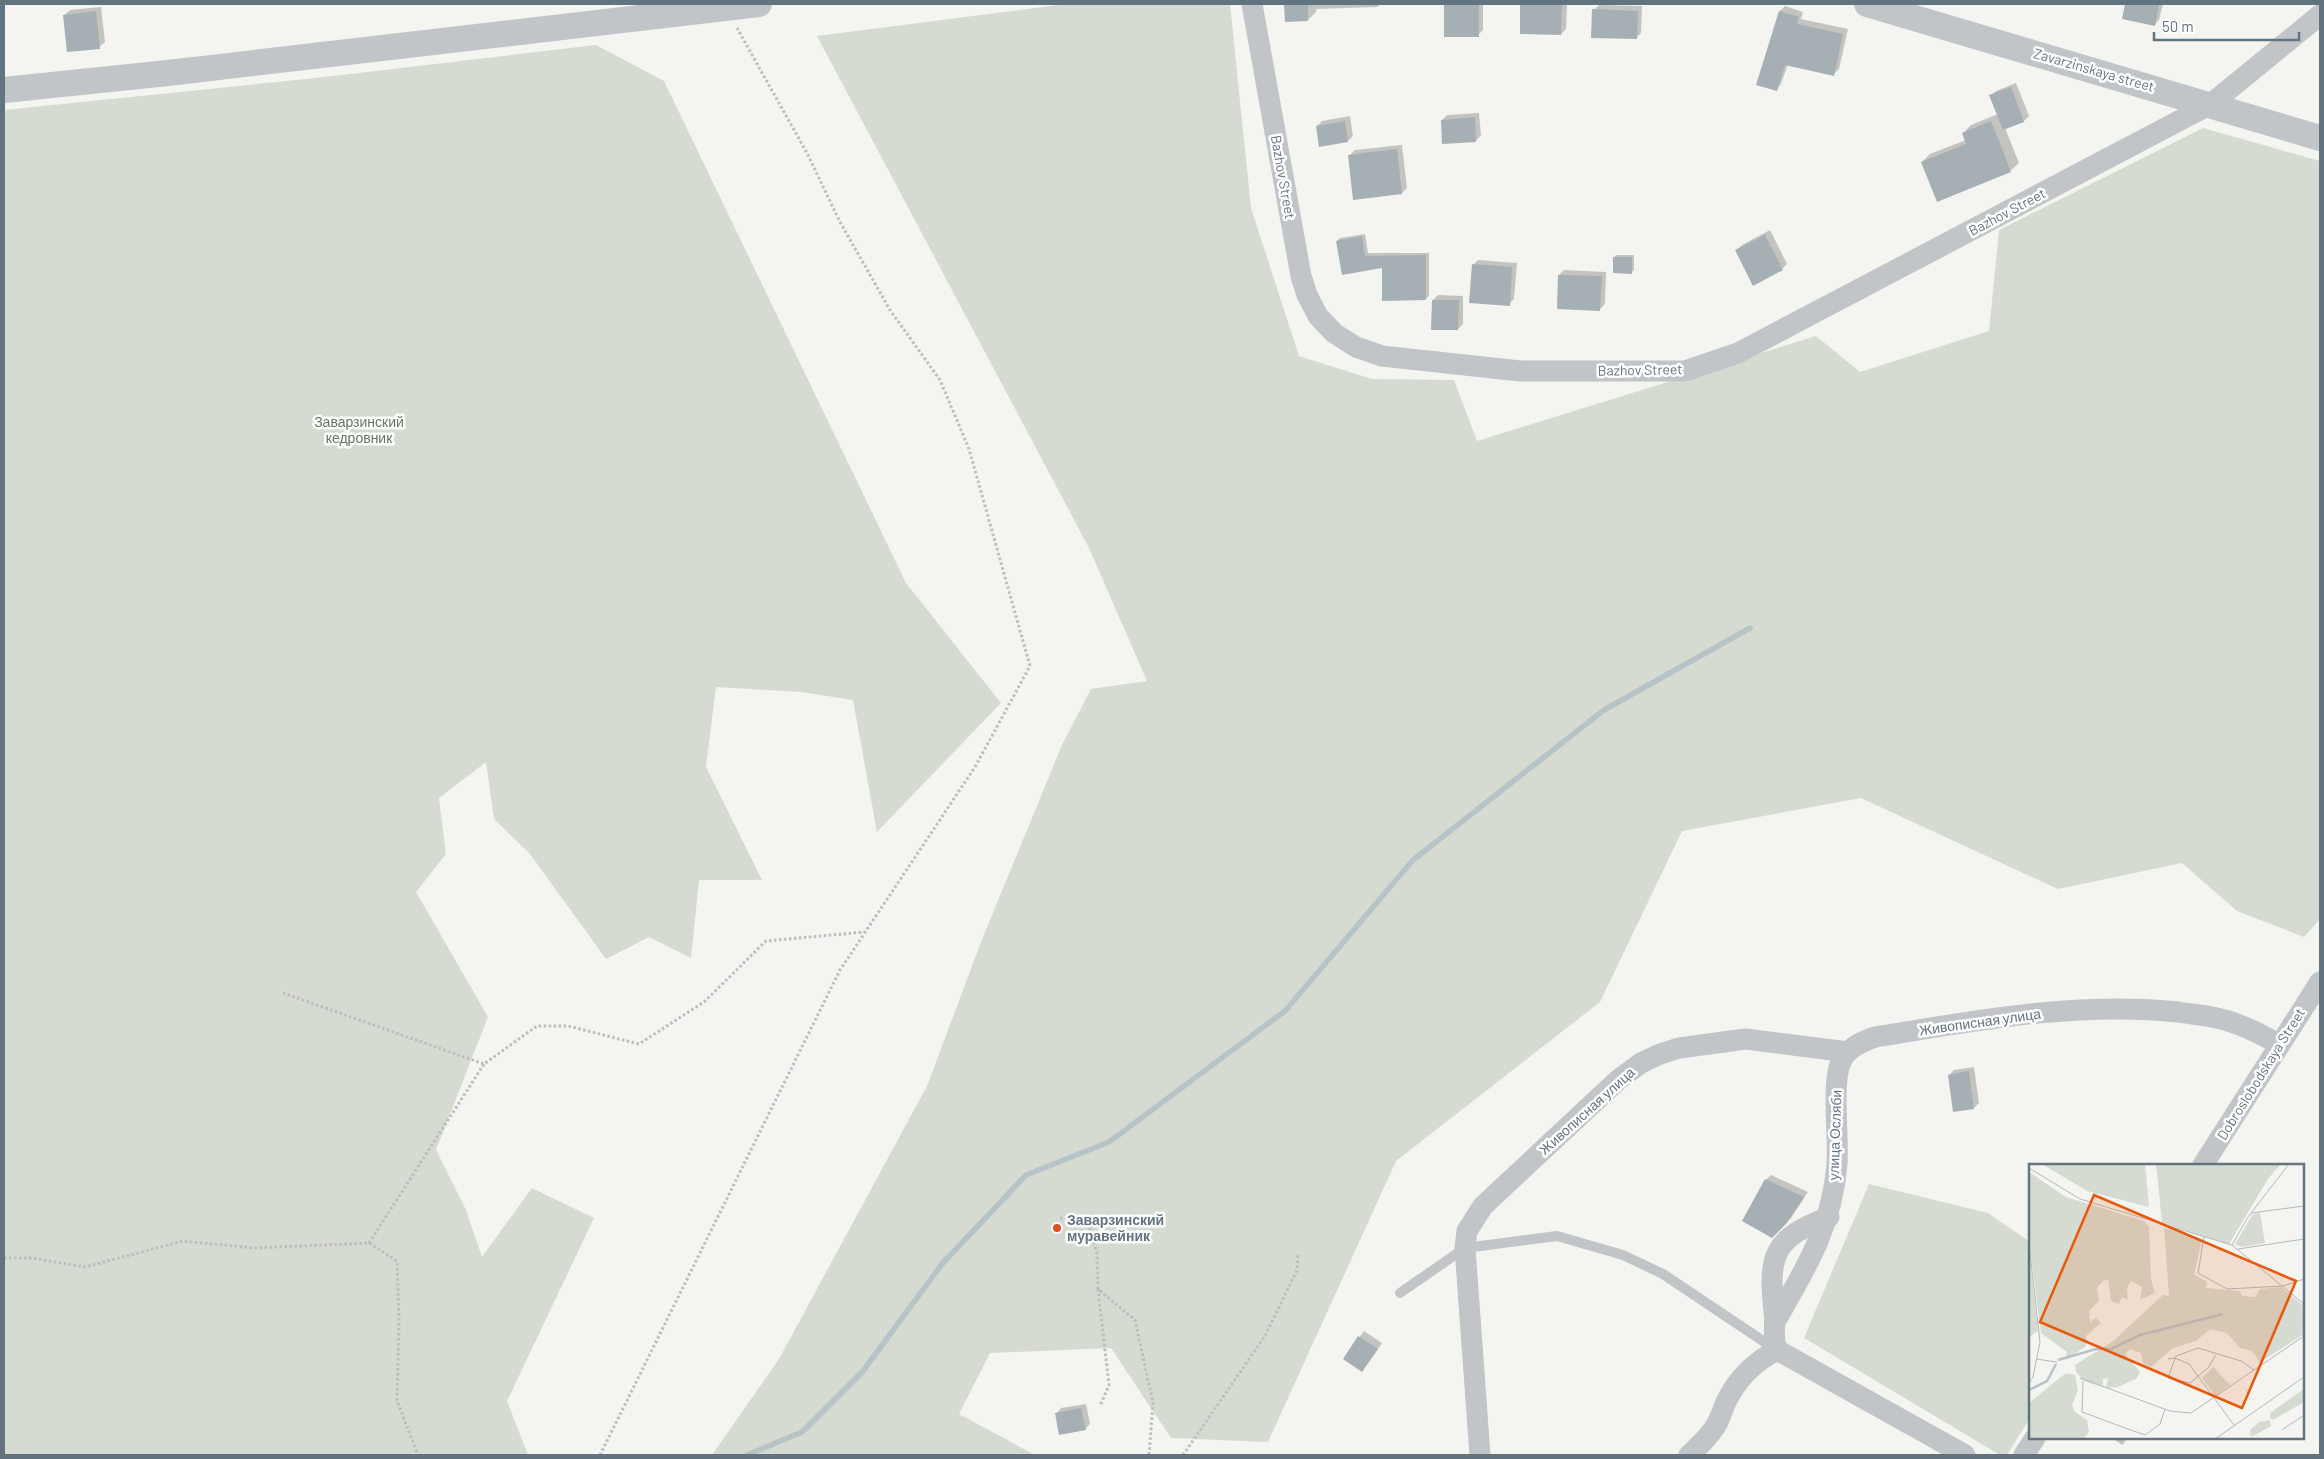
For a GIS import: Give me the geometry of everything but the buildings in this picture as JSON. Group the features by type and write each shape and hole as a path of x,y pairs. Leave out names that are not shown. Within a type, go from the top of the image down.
{"street":[{"path":"4,90 168,73 759,4"},
{"name":"Bazhov Street","path":"1252,4 1301,276 1307,295 1318,316 1334,333 1356,346 1382,356 1510,370 1685,371 1738,354 2211,104 2320,15"},
{"name":"Zavarzinskaya street","path":"1867,4 2211,104 2320,138"},
{"name":"Dobroslobodskaya Street","path":"2204,1164 2320,982"},
{"name":"Живописная улица","path":"1480,1455 1465,1248 1467,1231 1483,1206 1618,1080 1641,1063 1679,1048 1746,1040 1848,1052 1859,1043 1875,1037 1953,1025 2067,1012 2132,1010 2203,1015 2234,1022 2279,1044"},
{"name":"улица Осляби","path":"1775,1322 1816,1247 1829,1217 1837,1164 1837,1079 1840,1064 1848,1052"},
{"path":"1829,1217 1795,1232 1785,1240 1776,1254 1772,1289 1775,1322 1774,1342 1777,1350 1965,1455"},
{"path":"1689,1455 1708,1438 1738,1381 1765,1356 1777,1350"},
{"path":"2024,1455 2034,1439"}],"lane":[{"path":"1400,1293 1465,1248 1557,1236 1587,1243 1623,1255 1663,1274 1777,1350"}],"path":[{"path":"600,1455 840,970 975,767 1030,666 969,450 940,380 890,310 840,222 807,153 725,7"},
{"path":"370,1243 484,1064 537,1026 568,1026 639,1044 704,1002 766,941 866,932"},
{"path":"283,993 484,1064"},
{"path":"1060,1218 1088,1221 1097,1253 1098,1289 1110,1385 1100,1406"},
{"path":"4,1258 32,1258 85,1267 183,1241 254,1248 370,1243 397,1261 399,1320 397,1401 418,1455"},
{"path":"1183,1455 1265,1336 1297,1270 1298,1253"},
{"path":"1098,1289 1135,1320 1154,1403 1149,1455"}],"green space":[{"path":"1066,4 1230,4 1251,208 1299,356 1372,379 1454,380 1477,441 1816,336 1860,372 1989,331 1999,230 2203,128 2320,161 2320,919 2304,937 2237,911 2182,863 2058,889 1861,798 1682,831 1600,1002 1396,1161 1268,1442 1171,1438 1111,1348 990,1353 959,1414 1035,1455 712,1455 779,1359 927,1086 981,942 1062,745 1091,689 1147,681 1089,548 817,36"},
{"name":"Заварзинский кедровник","path":"596,45 664,81 906,583 1001,703 877,832 853,700 802,692 716,687 706,767 762,880 699,880 691,958 649,937 606,959 530,854 494,819 486,762 439,798 446,854 416,892 488,1017 436,1150 466,1210 482,1257 532,1188 594,1218 507,1401 528,1455 4,1455 4,110 316,78"},
{"path":"1869,1184 1988,1213 2029,1241 2029,1420 2007,1455 2000,1455 1804,1338"}],"waterway":[{"path":"747,1455 802,1432 863,1371 942,1264 1026,1175 1109,1142 1285,1011 1413,860 1604,710 1750,628"}],"place":[{"name":"Заварзинский муравейник","path":"1057,1228"}]}
